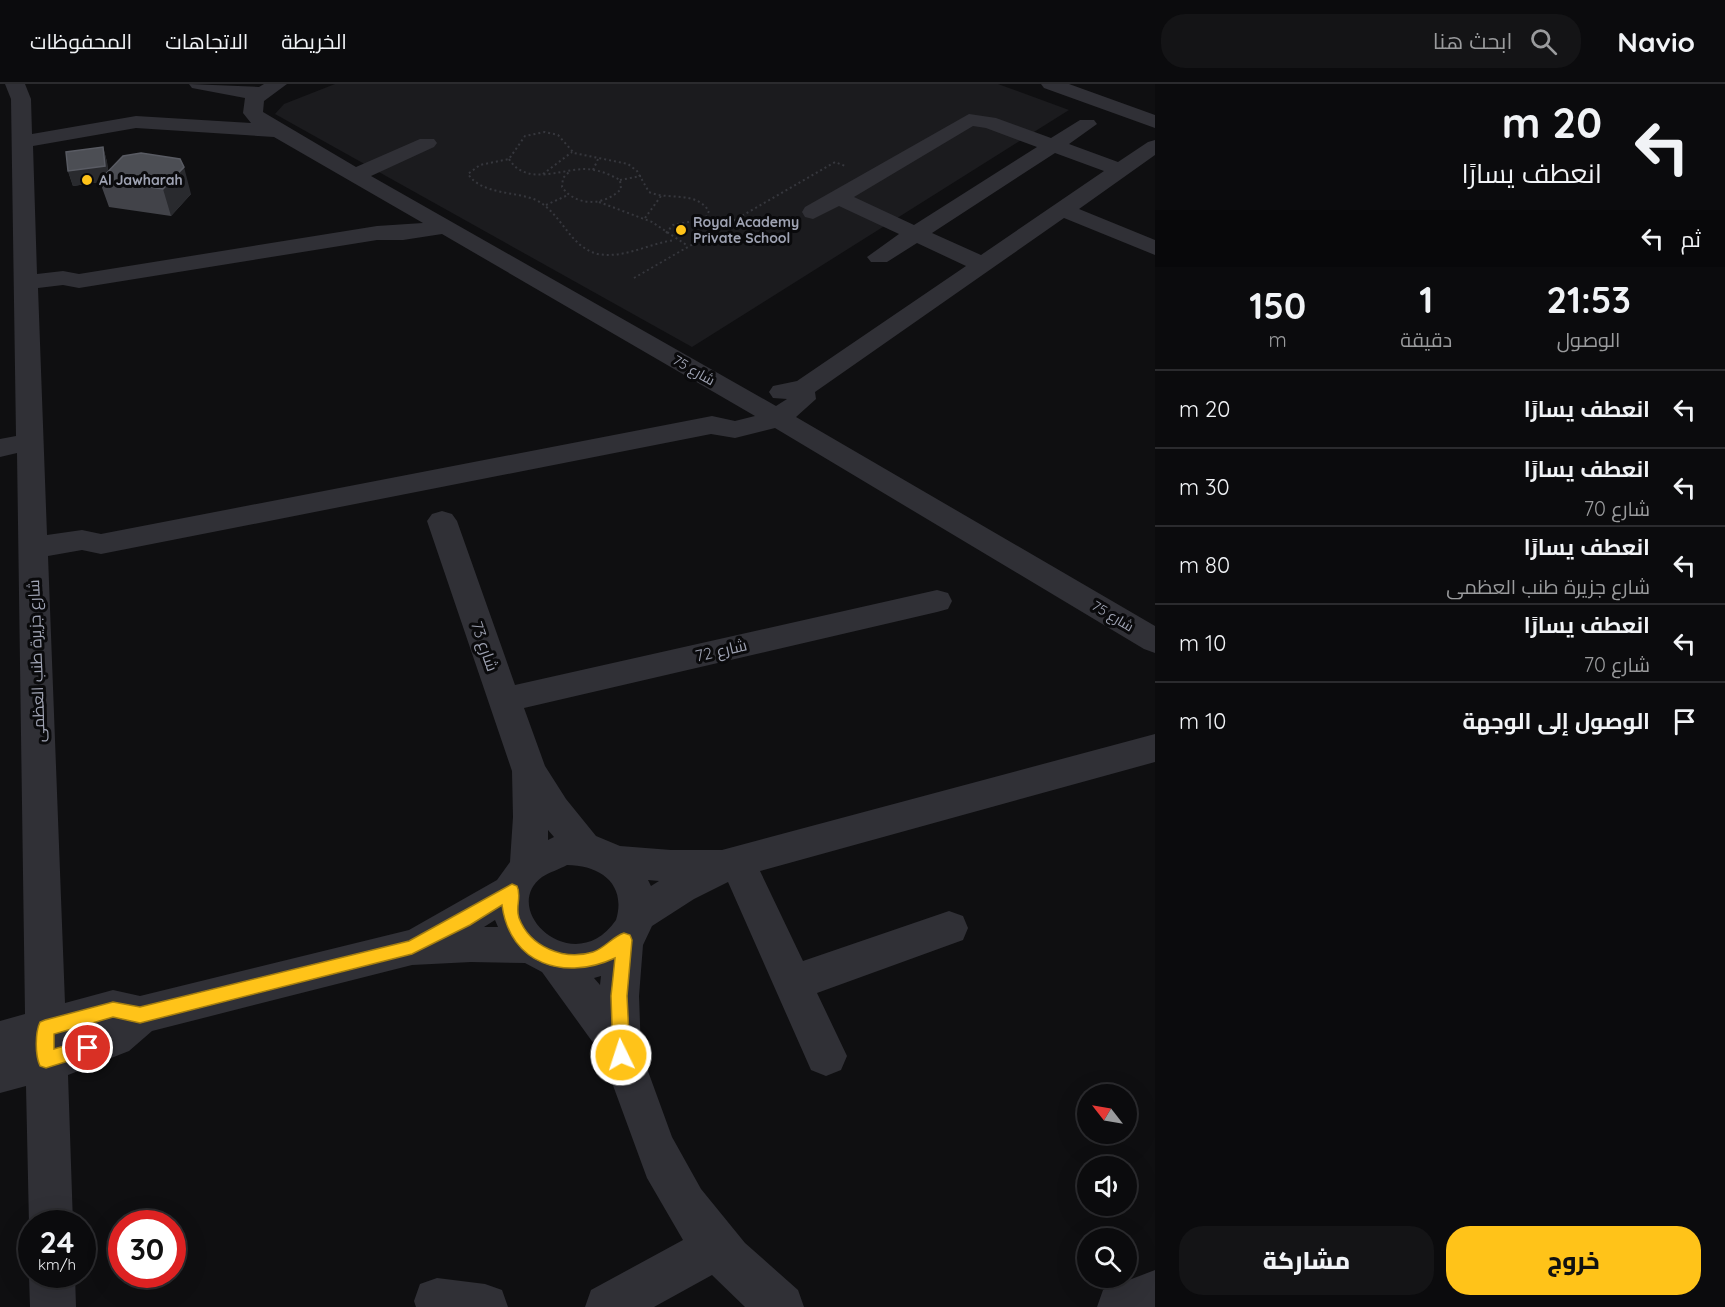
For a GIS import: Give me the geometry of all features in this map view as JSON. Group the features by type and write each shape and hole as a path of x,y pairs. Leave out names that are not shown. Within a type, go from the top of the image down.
{"street":[{"path":"199,84 228,91 269,88"},
{"path":"1051,84 1155,122"},
{"name":"شارع 75","path":"269,88 254,99 253,113 279,131 767,412 1155,641"},
{"path":"16,107 136,122 279,131"},
{"name":"شارع جزيرة طنب العظمى","path":"16,107 25,289 15,438 33,557 51,1210"},
{"path":"813,212 969,120 982,120 1120,170"},
{"path":"879,257 1087,124"},
{"path":"355,175 427,143"},
{"path":"33,557 84,556 101,544 712,425 723,429 736,428 767,412 803,399 802,389 1155,146"},
{"path":"837,197 983,265"},
{"path":"1063,210 1155,248"},
{"path":"25,289 65,288 79,281 377,233 436,221"},
{"name":"شارع 73","path":"428,482 427,513 442,521 529,771 553,810 599,855"},
{"name":"شارع 72","path":"504,700 937,601"},
{"path":"0,1041 46,1044 118,1037 127,1032 140,1015 412,947 471,944 543,953 576,963 594,959 611,952 631,928 681,887 732,862 1155,748"},
{"name":"شارع 73","path":"520,878 531,817 529,771"},
{"path":"412,947 464,920 520,878 544,855 564,849 671,866 732,862"},
{"path":"599,855 629,876 637,895 619,996 621,1055"},
{"path":"732,862 793,982 826,1056"},
{"path":"520,878 510,905 512,920 591,1005 621,1055 661,1162 686,1206 717,1247 754,1286 781,1307"},
{"path":"793,982 949,928"},
{"path":"0,1073 46,1044"},
{"path":"608,1307 717,1247"},
{"path":"52,1288 53,1307"},
{"path":"1120,1307 1155,1293"},
{"path":"437,1301 485,1307"}],"path":[{"path":"666,233 676,223 700,222 709,215 710,211 703,203 690,198 661,196 647,191 635,168 623,161 572,152 558,135 537,132 520,139 509,159 474,167 468,174 477,185 513,192 545,205 565,223 575,242 598,254 628,254 658,242 675,240"},
{"path":"542,174 555,162 572,152"},
{"path":"593,170 599,157"},
{"path":"509,159 520,170 542,174 593,170 620,180 640,176"},
{"path":"634,278 835,162 872,177"},
{"path":"569,172 561,182 568,195 585,201 598,201 618,193 620,180"},
{"path":"545,205 568,195"},
{"path":"645,219 661,196"},
{"path":"598,201 610,208 645,219 688,247"}],"shaded area":[{"name":"Royal Academy Private School","path":"335,84 998,84 1069,110 692,347 275,114 284,104"}],"building":[{"path":"103,147 105,166 68,171 66,152"},
{"path":"141,153 180,159 184,167 163,189 100,180 123,156"}],"place":[{"name":"Al Jawharah","path":"87,180"},
{"name":"Royal Academy Private School","path":"681,230"}],"route":[{"path":"88,1048 46,1060 45,1028 113,1010 123,1010 140,1015 412,947 489,906 512,891 510,905 512,920 519,934 529,946 542,955 557,961 576,963 611,952 624,940 619,996 621,1055"}]}
